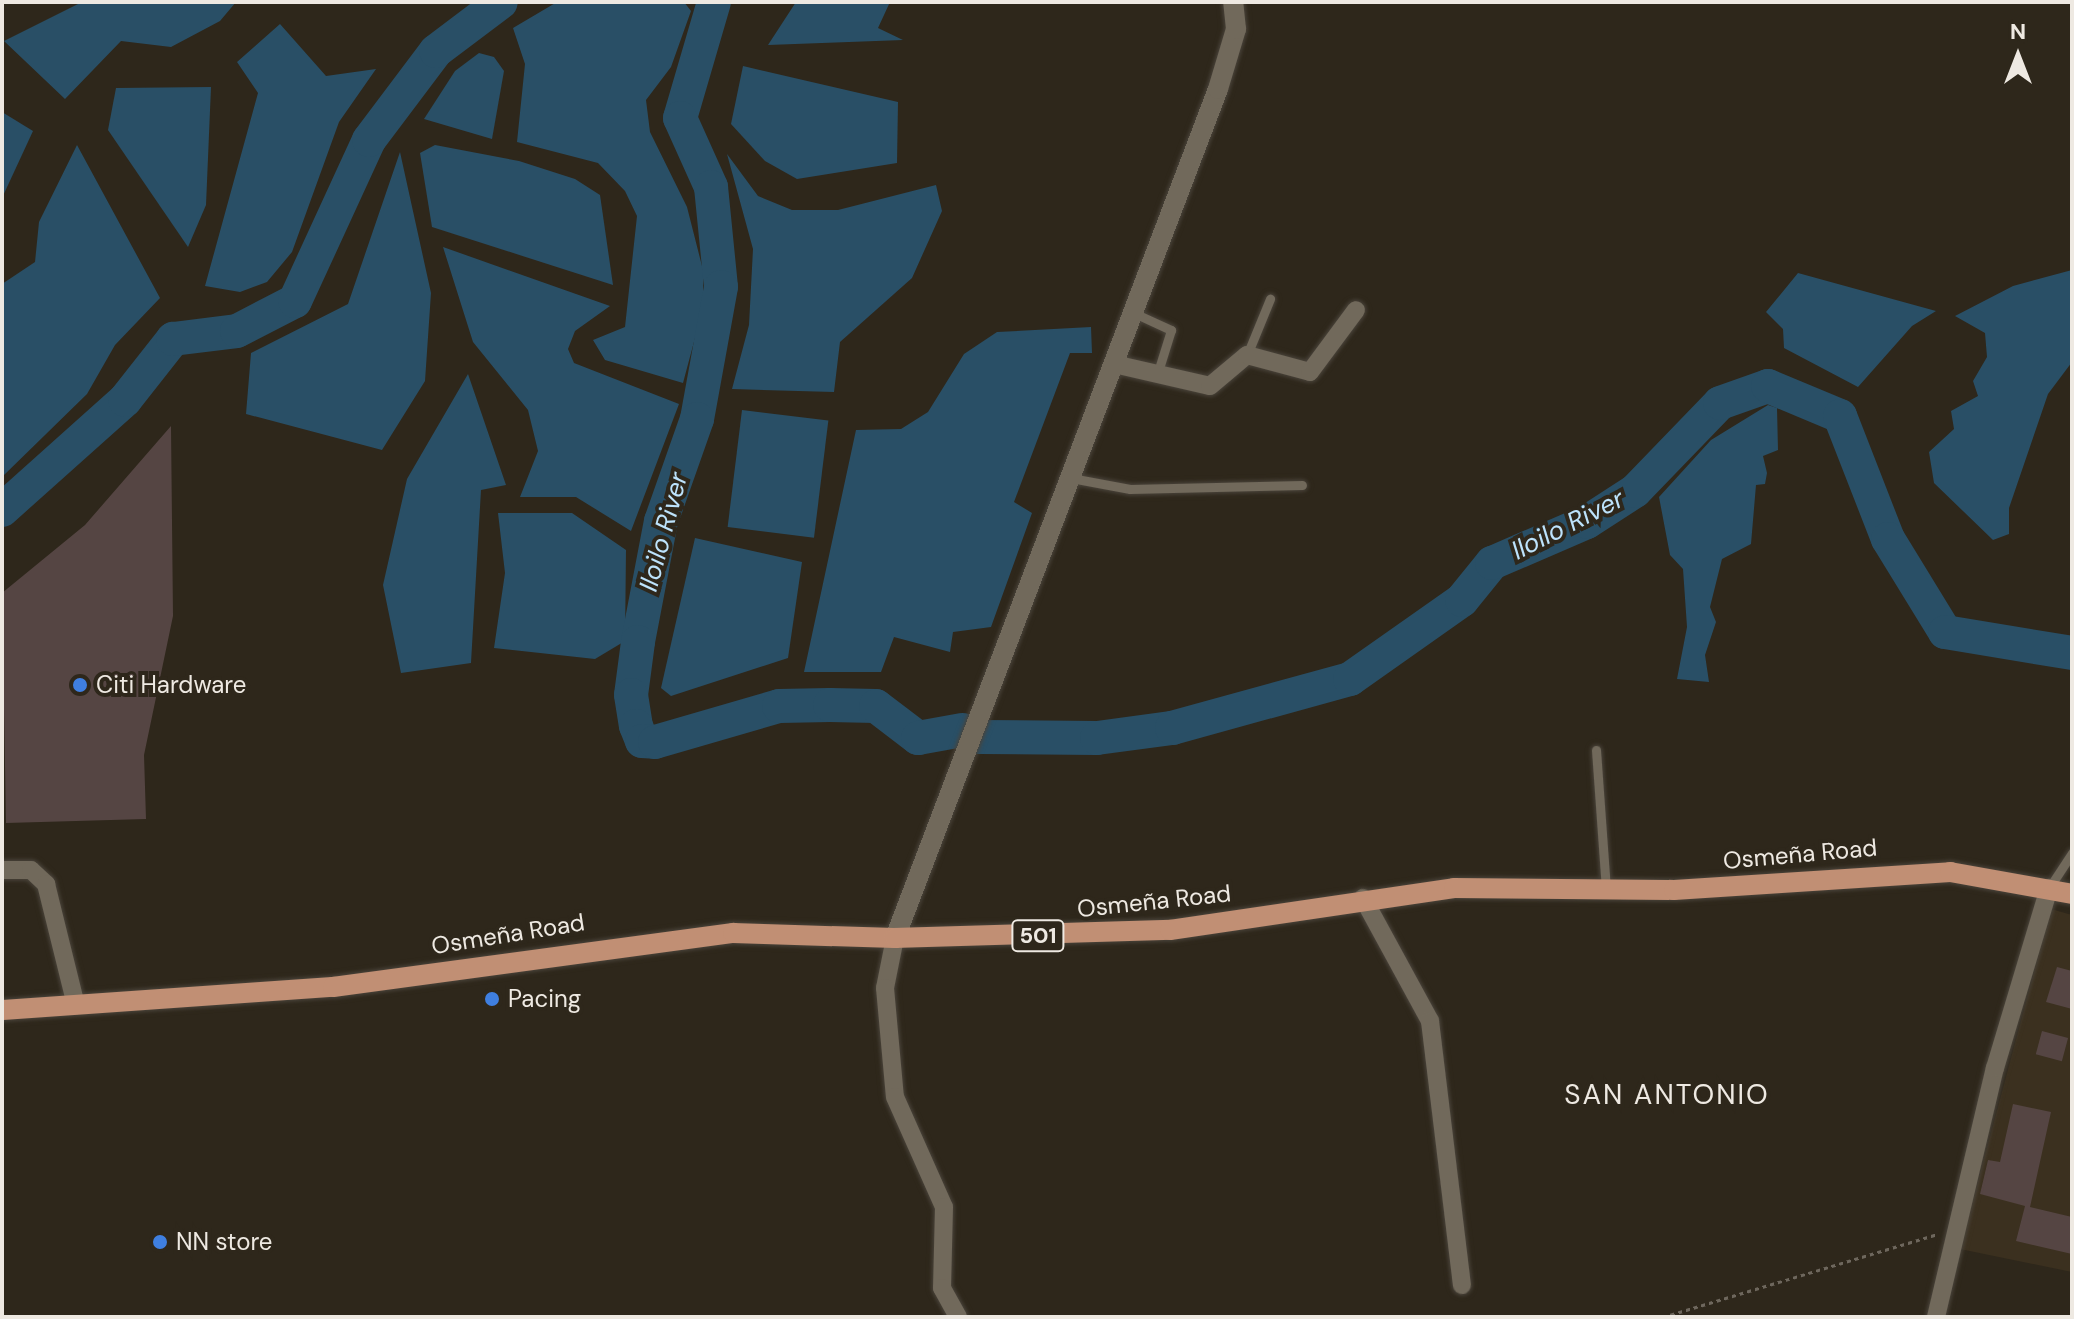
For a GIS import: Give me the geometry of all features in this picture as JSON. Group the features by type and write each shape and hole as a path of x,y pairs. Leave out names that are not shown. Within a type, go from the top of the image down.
{"main road":[{"name":"Osmeña Road","path":"2,1010 333,987 733,933 895,938 1170,930 1363,898 1454,888 1606,891 1950,872 2072,894"}],"street":[{"path":"958,1317 942,1288 944,1207 895,1097 885,988 895,938 1218,89 1236,29 1233,2"},
{"path":"1114,364 1156,378 1210,386 1247,355 1310,372 1356,310"},
{"path":"2,870 31,870 46,884 76,1005"},
{"path":"1936,1317 2049,888"},
{"path":"1363,898 1430,1021 1462,1285"}],"lane":[{"path":"1247,355 1270,299"},
{"path":"1133,313 1171,330 1156,378"},
{"path":"1071,478 1130,489 1302,485"},
{"path":"1596,750 1606,891"},
{"path":"2049,888 2072,853"}],"path":[{"path":"1663,1317 1957,1228"}],"shaded area":[{"path":"2051,909 2072,915 2072,1272 1960,1249"}],"water":[{"path":"82,2 236,2 220,21 171,47 121,41 65,99 4,41"},
{"path":"557,2 684,2 691,11 671,67 646,100 650,132 687,207 703,270 703,308 683,383 605,360 593,340 625,327 637,216 625,191 598,163 517,142 525,64 513,28"},
{"path":"796,2 890,2 878,28 903,40 768,45"},
{"path":"280,24 326,76 376,69 339,122 292,252 267,282 240,292 205,286 258,93 237,62"},
{"path":"479,53 494,57 504,71 492,139 424,119 455,71"},
{"path":"743,66 898,102 897,163 797,179 765,161 731,124"},
{"path":"211,87 206,205 188,247 108,130 116,88"},
{"path":"2,112 33,131 2,198"},
{"path":"77,145 160,298 115,345 87,394 2,477 2,284 35,262 39,222"},
{"path":"435,145 519,161 575,179 600,195 613,285 432,227 420,153"},
{"path":"400,152 431,293 425,381 382,450 246,414 251,353 348,304"},
{"path":"727,154 758,196 792,210 838,210 936,185 942,211 912,278 840,342 834,392 732,389 749,325 753,249"},
{"path":"443,247 610,306 575,331 568,349 574,363 679,404 631,531 576,497 520,497 538,451 528,410 473,342"},
{"path":"2072,270 2072,362 2048,394 2009,508 2009,534 1993,540 1934,483 1929,452 1954,429 1951,411 1978,396 1973,381 1987,357 1985,333 1955,316 2013,286"},
{"path":"1798,273 1936,311 1912,326 1858,387 1784,348 1783,329 1766,312"},
{"path":"1091,327 1092,353 1070,353 1014,502 1032,513 991,627 953,632 950,652 894,637 881,672 804,672 856,430 901,429 928,412 964,354 997,332"},
{"path":"468,374 506,485 481,490 471,663 401,673 383,585 407,479"},
{"path":"1768,405 1777,408 1778,450 1763,456 1767,473 1765,484 1756,485 1751,544 1722,559 1710,607 1716,622 1705,655 1709,682 1677,679 1687,627 1683,569 1670,555 1659,497 1711,440"},
{"path":"742,410 828,421 814,538 728,527"},
{"path":"498,513 572,513 626,550 625,641 595,659 494,648 505,573"},
{"path":"695,538 802,562 788,658 671,696 661,688"}],"building":[{"name":"Citi Hardware","path":"171,426 173,616 144,755 146,819 6,823 2,593 85,525"},
{"path":"2057,967 2072,971 2072,1009 2046,1002"},
{"path":"2042,1031 2068,1038 2062,1061 2036,1054"},
{"path":"2013,1104 2051,1112 2030,1207 2072,1217 2072,1254 2016,1241 2025,1206 1980,1194 1988,1160 2000,1162"}],"waterway":[{"name":"Iloilo River","path":"2,510 125,400 173,339 237,331 295,301 369,140 436,51 501,2"},
{"name":"Iloilo River","path":"714,2 680,118 711,187 721,287 697,419 661,521 631,695 636,726 642,741 655,742 779,706 830,705 876,706 918,738 962,730"},
{"name":"Iloilo River","path":"979,737 1097,738 1172,728 1350,679 1462,600 1492,563 1587,522 1635,491 1720,403 1768,386 1840,416 1888,539 1945,632 2072,653"}],"place":[{"name":"Citi Hardware","path":"80,685"},
{"name":"Pacing","path":"492,999"},
{"name":"NN store","path":"160,1242"}],"district":[{"name":"SAN ANTONIO","path":"1667,1095"}]}
